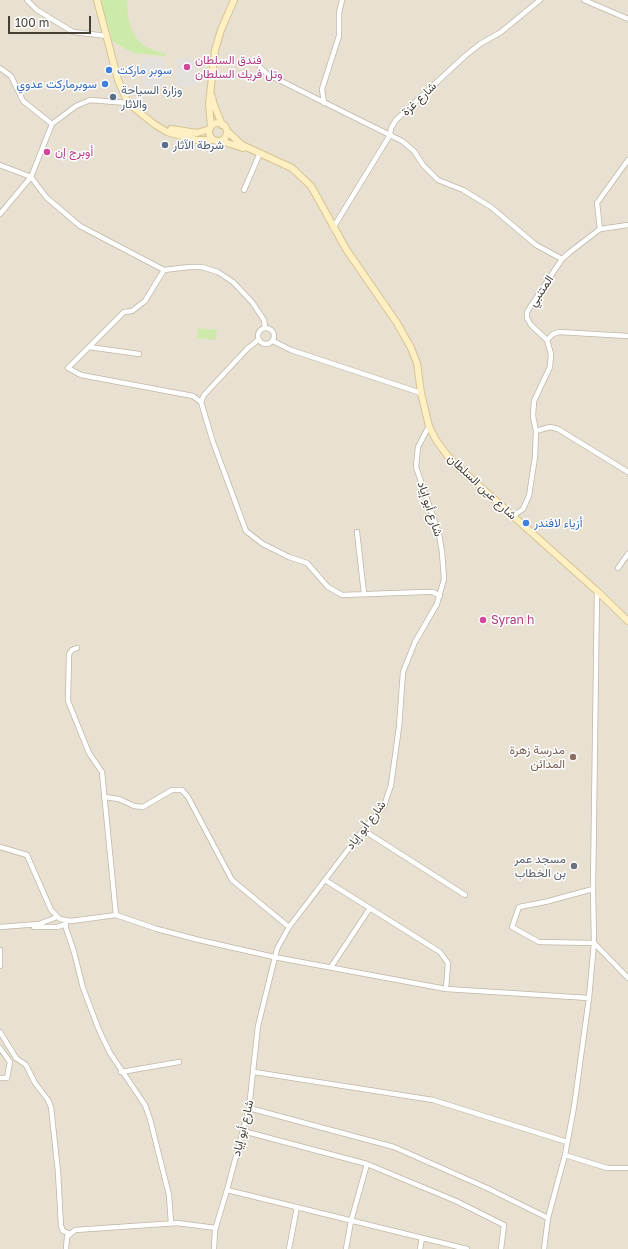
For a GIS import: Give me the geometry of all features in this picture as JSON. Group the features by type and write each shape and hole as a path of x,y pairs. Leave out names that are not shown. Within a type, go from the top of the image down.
{"main road":[{"path":"97,0 118,80 128,104 154,124 167,132 182,137 197,140 221,141 226,137 227,131 222,124 213,102 212,86"},
{"path":"213,140 209,135 209,104 215,50 221,30 234,0"},
{"path":"154,124 188,133 197,133 217,124 222,124"},
{"name":"شارع عين السلطان","path":"227,131 242,145 292,168 302,176 319,198 333,228 397,323 411,348 417,363 421,393 430,426 436,440 457,466 597,591 628,621"},
{"name":"شارع عين السلطان","path":"221,141 260,153"}],"street":[{"path":"27,0 37,10 73,32 107,36"},
{"path":"324,103 322,89 339,36 339,13 342,0"},
{"name":"شارع غزة","path":"333,228 390,135 391,128 396,120 444,74 480,44 501,32 540,0"},
{"path":"584,0 628,19"},
{"path":"260,67 266,74 402,141 414,151 423,165 438,180 463,190 491,207 536,245 562,259"},
{"path":"0,68 11,76 22,101 52,124"},
{"path":"0,214 30,177 52,124 76,106 90,100 128,104"},
{"path":"244,190 260,153"},
{"path":"628,160 597,203 600,229 628,225"},
{"path":"0,165 30,177 46,196 80,226 164,270 189,267 210,269 218,272 233,282 252,302 264,320 265,327"},
{"name":"المتنبي","path":"548,340 529,322 527,312 562,259 600,229"},
{"path":"164,270 145,301 132,311 124,312 68,368 80,375 193,396 202,402"},
{"path":"265,327 258,332 258,340 204,395 202,402 213,442 246,531 263,544 288,557 307,563 323,582 342,595 433,592 440,596"},
{"path":"265,327 274,333 273,341"},
{"path":"513,516 523,509 529,496 536,431 533,416 534,401 551,362 548,340 553,334 559,332 628,336"},
{"path":"258,340 265,344 273,341 291,350 421,393"},
{"path":"89,347 139,354"},
{"name":"شارع أبو إياد","path":"214,1249 216,1228 249,1108 258,1026 274,957 289,927 363,830 384,806 388,796 397,748 403,672 415,642 440,596 444,579 441,544 416,467 418,447 430,426"},
{"path":"536,431 550,427 558,429 628,472"},
{"path":"357,532 364,594"},
{"path":"618,568 628,554"},
{"path":"544,1249 548,1218 568,1142 589,998 594,943 593,889 597,591"},
{"path":"77,648 72,650 69,654 68,701 88,753 102,772 116,914"},
{"path":"104,797 119,799 134,806 143,807 172,790 182,790 188,797 232,880 289,927"},
{"path":"363,830 465,894"},
{"path":"0,847 27,855 51,910 64,921 116,914 157,929 198,940 274,957 446,989 589,998"},
{"path":"325,880 440,952 446,958 449,967 446,989"},
{"path":"593,889 546,902 518,907 512,927 539,942 594,943 628,978"},
{"path":"331,967 370,908"},
{"path":"29,926 58,917"},
{"path":"0,927 29,926 50,928 65,925 71,921"},
{"path":"65,925 91,1011 110,1053 145,1105 150,1119 169,1195 171,1223"},
{"path":"0,950 0,966"},
{"path":"0,1032 16,1058 26,1065 34,1083 48,1100 51,1107 58,1172 61,1226 63,1231 70,1234"},
{"path":"0,1048 10,1062 7,1078 0,1078"},
{"path":"122,1072 180,1062"},
{"path":"254,1072 433,1100 568,1142"},
{"path":"249,1108 394,1146 487,1188 548,1218"},
{"path":"243,1131 368,1164 410,1180 504,1225 501,1249"},
{"path":"565,1155 607,1168 628,1168"},
{"path":"346,1249 351,1221 368,1164"},
{"path":"227,1190 467,1249"},
{"path":"289,1249 297,1207"},
{"path":"66,1249 66,1243 70,1234 75,1230 171,1223 216,1228"},
{"path":"420,1249 422,1238"}],"shaded area":[{"path":"0,0 628,0 628,1249 0,1249"},
{"path":"142,58 164,58 164,86 143,86"},
{"path":"176,59 196,59 196,86 176,86"}],"green space":[{"path":"101,0 127,0 128,16 132,31 137,39 146,47 166,54 166,56 133,53 112,41"},
{"path":"198,328 217,330 216,340 197,338"}],"place":[{"name":"فندق السلطان وتل فريك السلطان","path":"187,67"},
{"name":"سوبر ماركت","path":"109,70"},
{"name":"سوبرماركت عدوي","path":"105,84"},
{"name":"وزارة السياحة والاثار","path":"113,97"},
{"name":"شرطة الآثار","path":"165,145"},
{"name":"أوبرج إن","path":"47,152"},
{"name":"أزياء لافندر","path":"526,523"},
{"name":"Syran h","path":"483,620"},
{"name":"مدرسة زهرة المدائن","path":"573,757"},
{"name":"مسجد عمر بن الخطاب","path":"574,866"}]}
